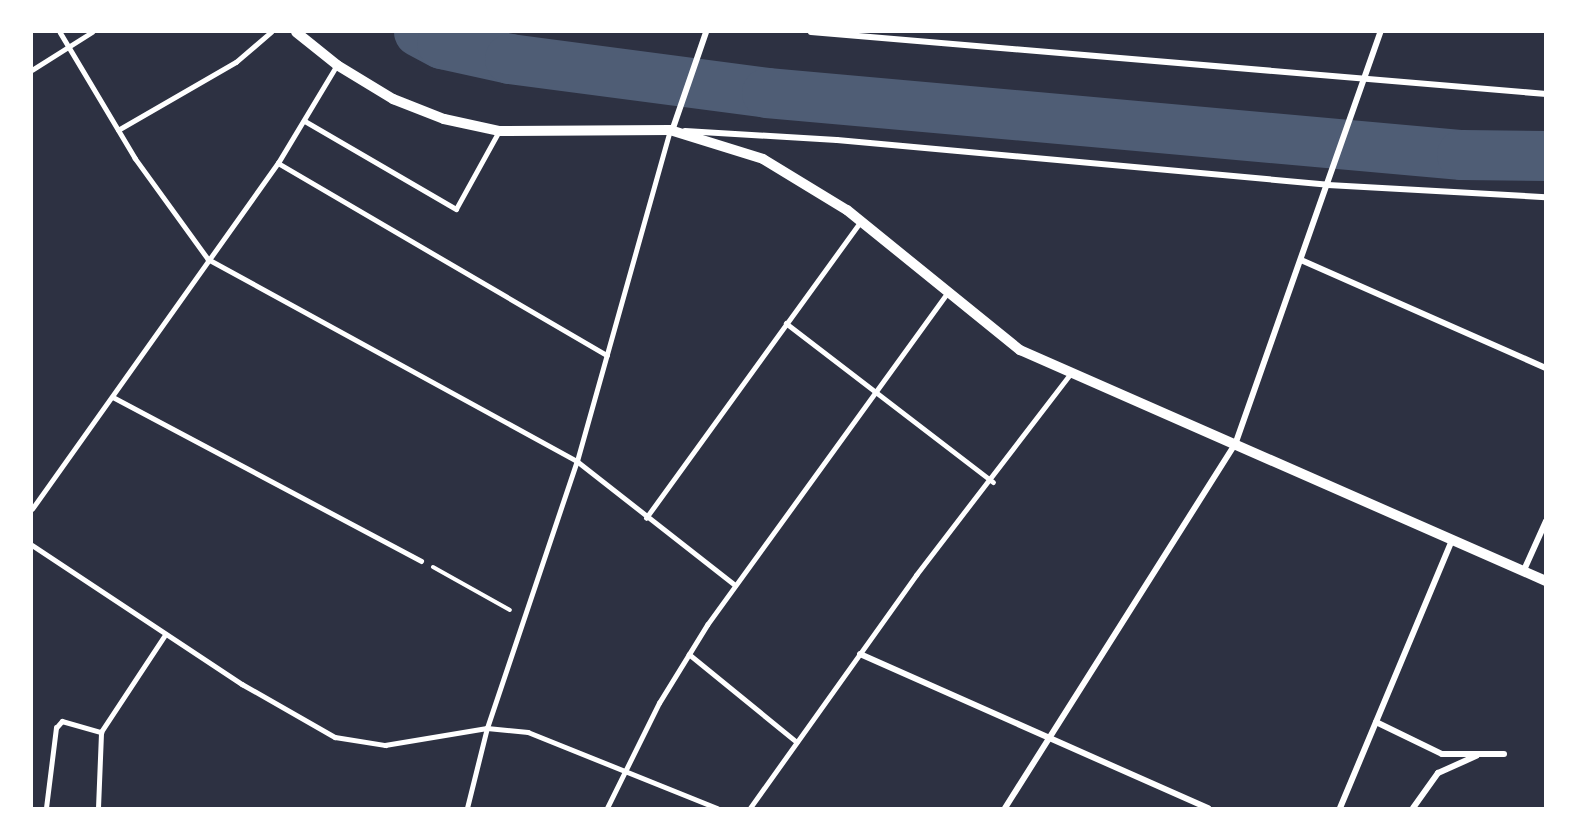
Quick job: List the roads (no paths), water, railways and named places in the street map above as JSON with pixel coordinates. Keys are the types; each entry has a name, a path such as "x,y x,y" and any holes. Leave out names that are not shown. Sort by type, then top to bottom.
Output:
{"street":[{"path":"296,32 337,65 393,99 444,119 500,131 669,130 837,140 1328,185 1545,197"},
{"path":"811,32 1365,82 1545,94"},
{"path":"1005,808 1051,743 1236,442 1365,82 1380,32"},
{"path":"669,130 704,35"},
{"path":"669,130 763,159 861,221 1020,350 1073,370 1545,580"},
{"path":"1301,260 1545,368"},
{"path":"1524,570 1545,521"},
{"path":"1340,808 1452,540"},
{"path":"860,654 1051,743 1208,808"},
{"path":"1376,722 1442,754 1504,754"},
{"path":"1413,808 1438,773 1479,754"}],"lane":[{"path":"60,32 118,130 208,259 577,461 646,518 735,585"},
{"path":"32,70 92,32"},
{"path":"118,130 236,62 271,32"},
{"path":"32,509 278,163 337,65"},
{"path":"305,121 456,209 500,131"},
{"path":"467,808 487,728 577,461 669,130"},
{"path":"278,163 607,355"},
{"path":"646,518 861,221"},
{"path":"607,808 689,654 735,585 948,292"},
{"path":"786,323 993,482"},
{"path":"750,808 916,575 993,482 1073,370"},
{"path":"113,398 422,561"},
{"path":"32,545 165,635 335,737 385,745 487,728 528,732 717,808"},
{"path":"98,808 101,732 165,635"},
{"path":"689,654 797,742"},
{"path":"46,808 56,728 62,721 101,732"}],"waterway":[{"path":"419,32 442,44 510,59 767,93 1462,155 1546,156"}]}
